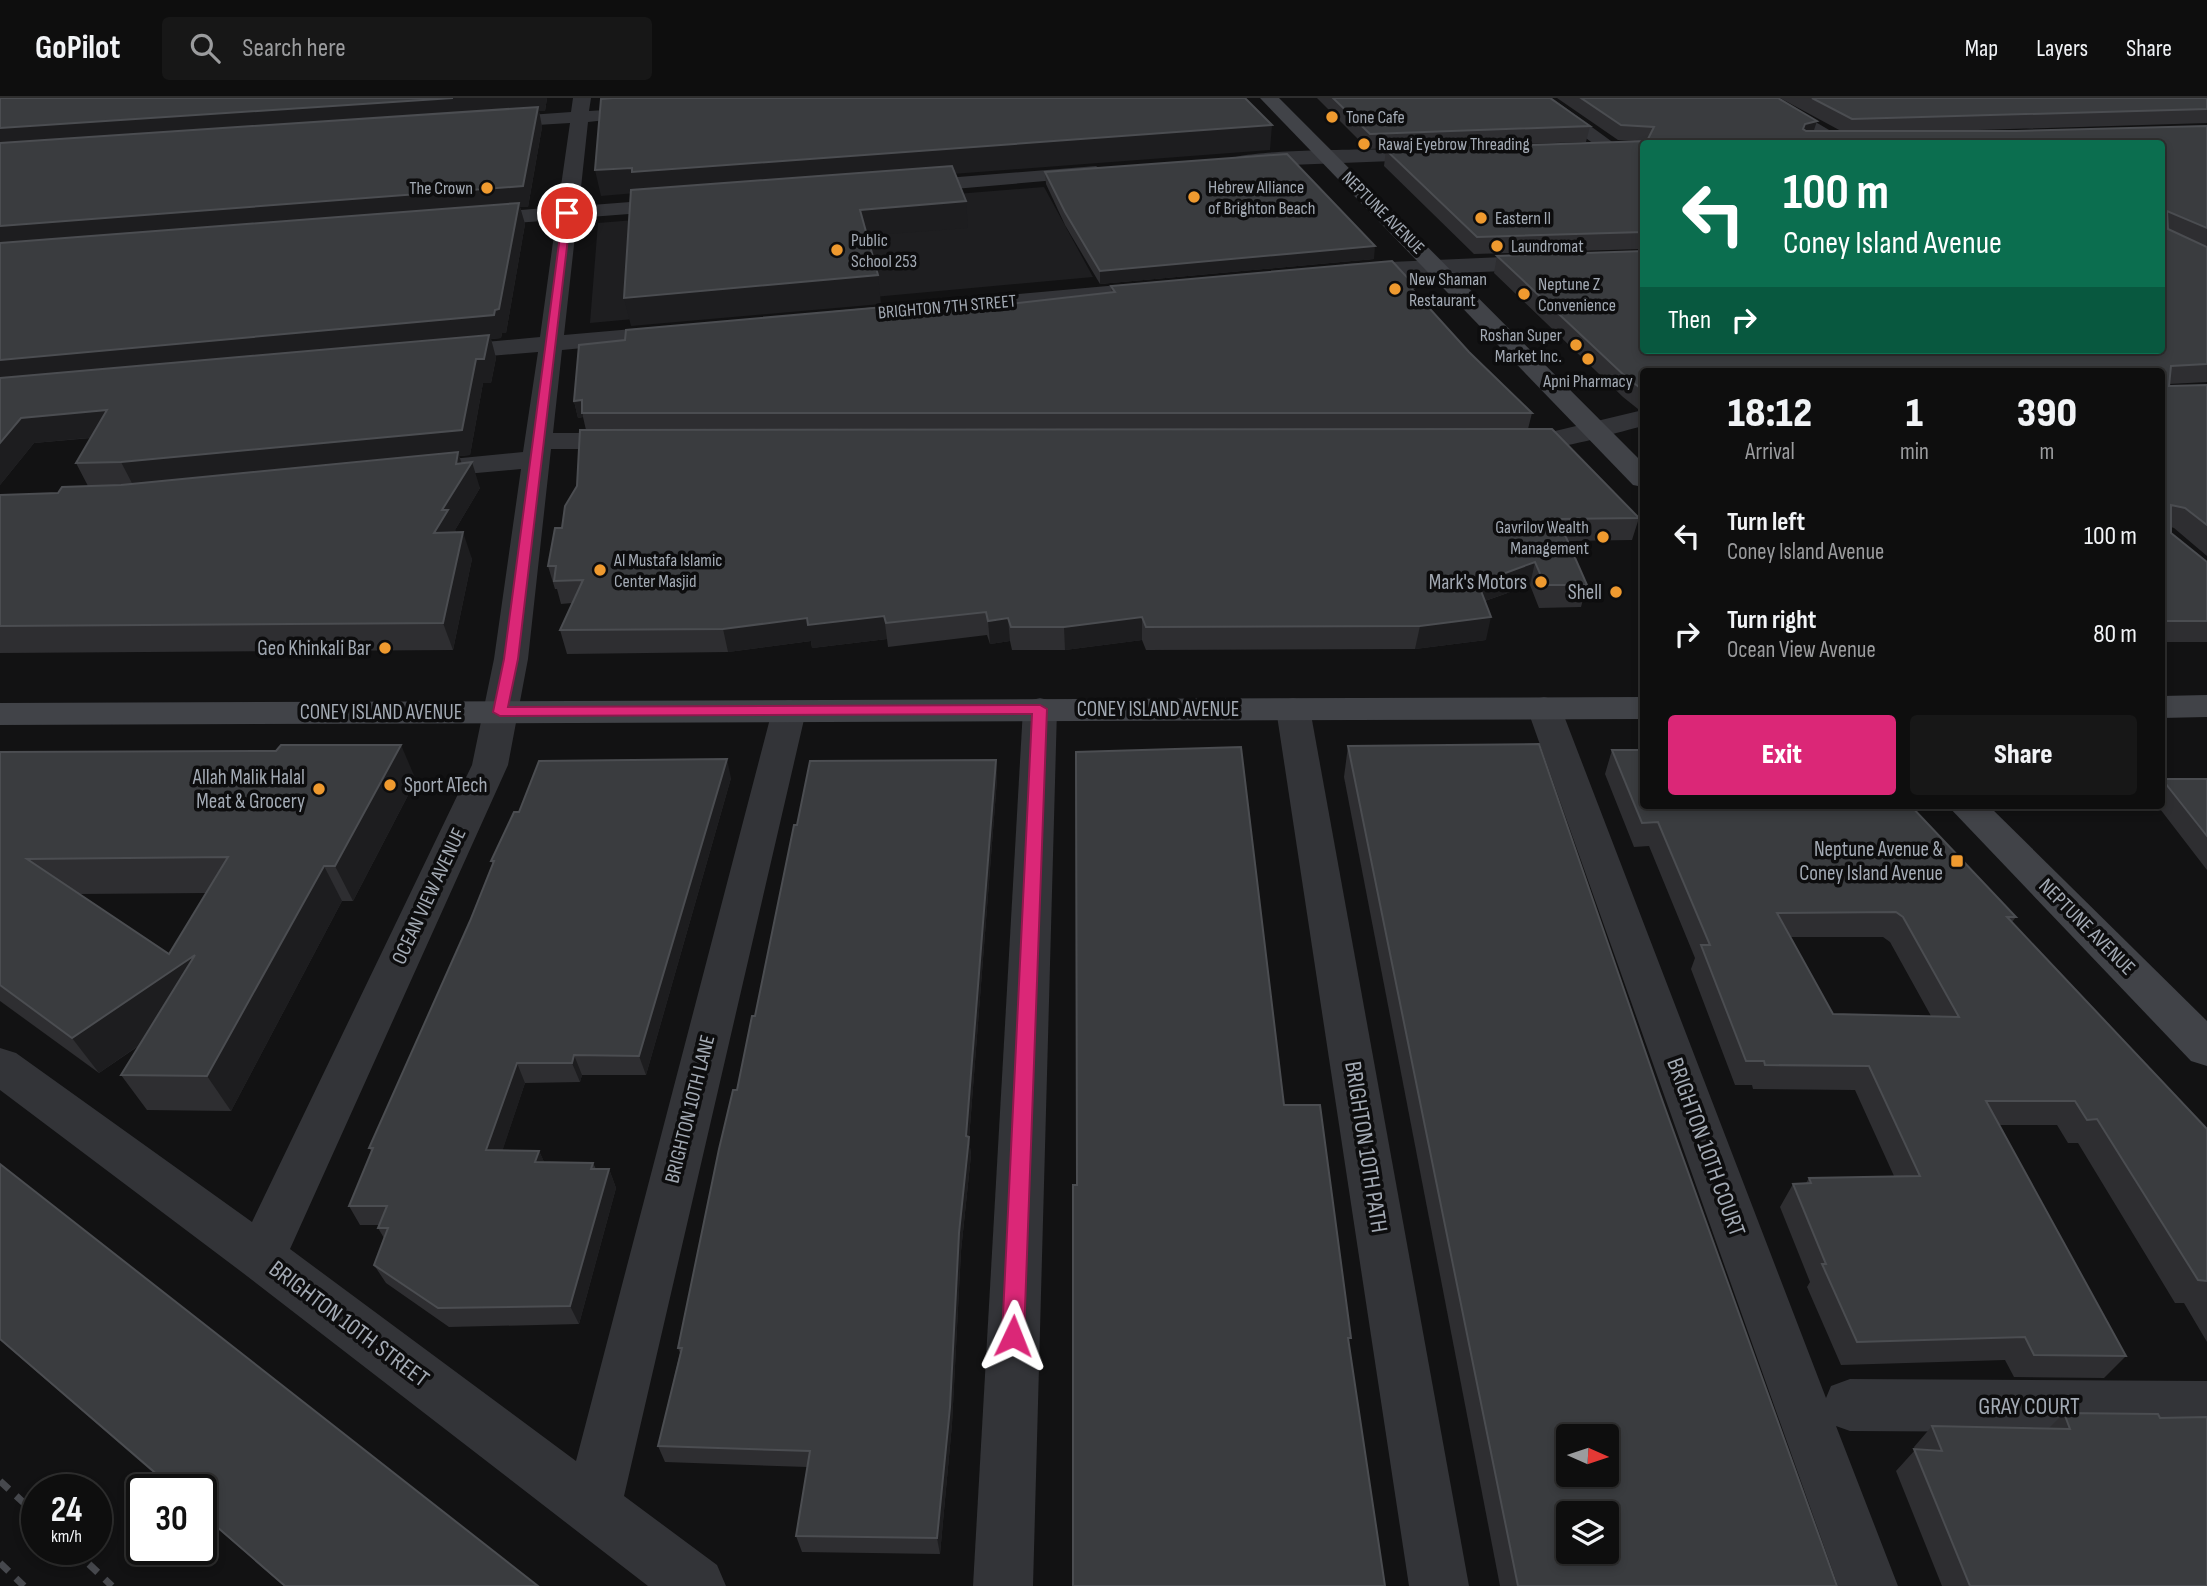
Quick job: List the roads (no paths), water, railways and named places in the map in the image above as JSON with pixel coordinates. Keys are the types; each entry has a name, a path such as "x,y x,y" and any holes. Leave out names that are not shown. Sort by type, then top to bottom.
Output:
{"main road":[{"name":"NEPTUNE AVENUE","path":"1269,98 1640,476"},
{"path":"2165,707 2207,706"},
{"name":"CONEY ISLAND AVENUE","path":"0,714 1640,708"},
{"name":"NEPTUNE AVENUE","path":"1970,809 2207,1049"}],"street":[{"path":"1541,98 1613,149"},
{"path":"1762,98 1845,140"},
{"path":"470,124 581,107 626,113"},
{"name":"OCEAN VIEW AVENUE","path":"261,1257 490,765 511,659 581,107"},
{"path":"1586,150 1633,148"},
{"path":"1217,162 1462,154"},
{"path":"883,188 1122,170"},
{"path":"453,222 706,202"},
{"path":"1322,273 1434,265 1640,258"},
{"name":"BRIGHTON 7TH STREET","path":"812,320 1185,286"},
{"path":"420,355 701,330"},
{"path":"1482,440 1551,440 1640,419"},
{"path":"395,473 537,450 652,441"},
{"name":"BRIGHTON 10TH COURT","path":"1544,708 1868,1586"},
{"path":"1003,1586 1040,709"},
{"name":"BRIGHTON 10TH PATH","path":"1293,709 1439,1586"},
{"name":"BRIGHTON 10TH LANE","path":"592,1509 789,710"},
{"name":"BRIGHTON 10TH STREET","path":"0,1066 261,1257 696,1586"},
{"name":"GRAY COURT","path":"1850,1405 2207,1407"}],"railway":[{"path":"0,1481 21,1500"},
{"path":"0,1563 24,1586"},
{"path":"90,1565 112,1586"}],"place":[{"name":"Tone Cafe","path":"1332,117"},
{"name":"Rawaj Eyebrow Threading","path":"1364,144"},
{"name":"The Crown","path":"487,188"},
{"name":"Hebrew Alliance of Brighton Beach","path":"1194,197"},
{"name":"Eastern II","path":"1481,218"},
{"name":"Laundromat","path":"1497,246"},
{"name":"Public School 253","path":"837,250"},
{"name":"New Shaman Restaurant","path":"1395,289"},
{"name":"Neptune Z Convenience","path":"1524,294"},
{"name":"Roshan Super Market Inc.","path":"1576,345"},
{"name":"Apni Pharmacy","path":"1588,359"},
{"name":"Gavrilov Wealth Management","path":"1603,537"},
{"name":"Al Mustafa Islamic Center Masjid","path":"600,570"},
{"name":"Mark's Motors","path":"1541,582"},
{"name":"Shell","path":"1616,592"},
{"name":"Geo Khinkali Bar","path":"385,648"},
{"name":"Sport ATech","path":"390,785"},
{"name":"Allah Malik Halal Meat & Grocery","path":"319,789"},
{"name":"Neptune Avenue & Coney Island Avenue","path":"1957,861"}]}
